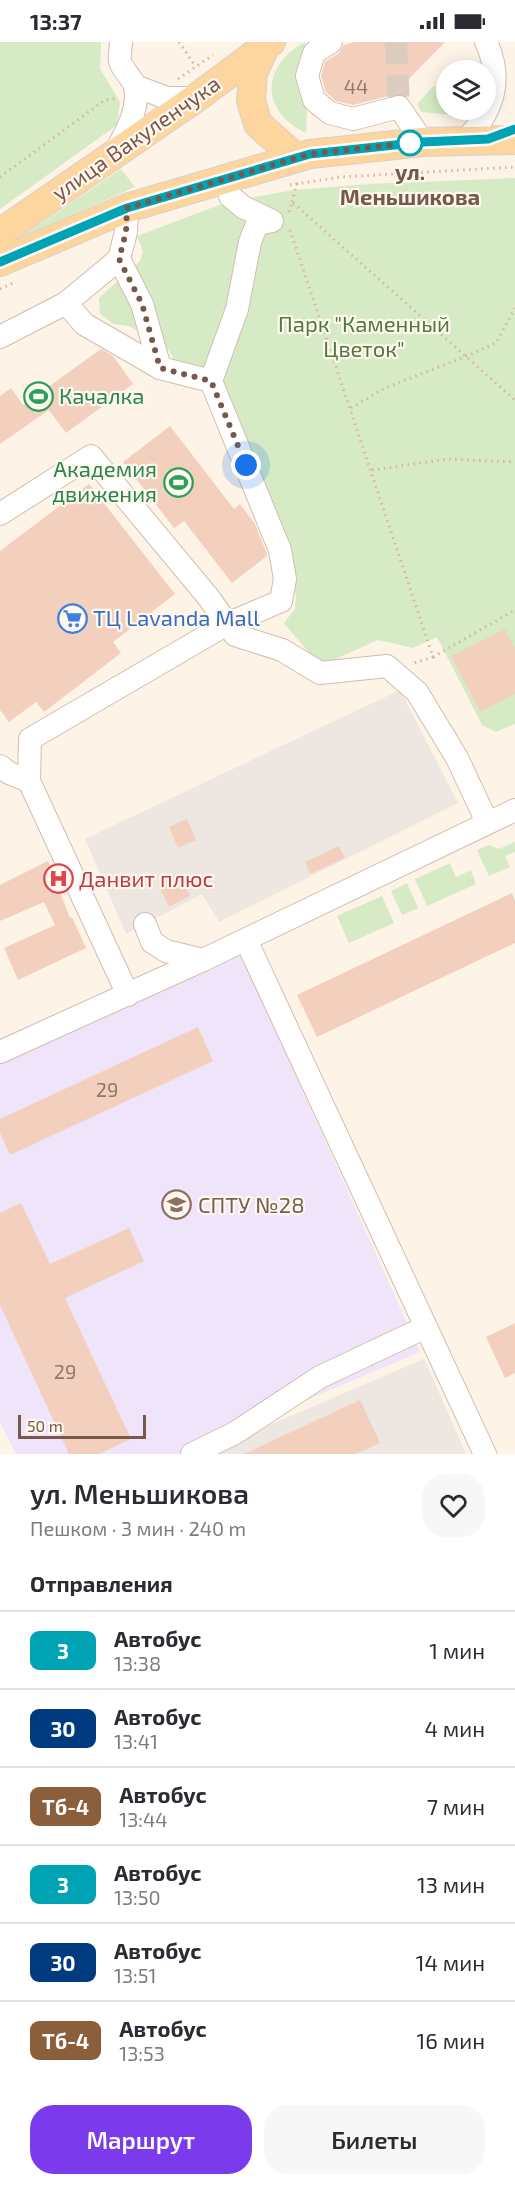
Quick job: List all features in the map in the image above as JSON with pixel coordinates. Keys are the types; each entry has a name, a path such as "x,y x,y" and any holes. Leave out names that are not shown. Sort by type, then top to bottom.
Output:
{"main road":[{"name":"улица Вакуленчука","path":"0,233 196,98 268,45"},
{"path":"268,45 253,73 251,101 258,124 296,158"},
{"name":"улица Вакуленчука","path":"0,262 127,208 310,154 423,142 490,140 515,129"}],"street":[{"path":"121,42 120,61 142,92 166,98 196,98"},
{"path":"332,42 314,53 307,76 314,100 330,113 353,119 399,107 423,142"},
{"path":"486,42 494,58 496,82 480,125 490,140"},
{"path":"114,154 142,92"},
{"path":"128,995 29,781 30,739 227,624 281,601 285,579 280,550 211,381 237,309 250,242 257,224 272,221 243,207 230,196"},
{"path":"0,337 66,303 119,259 126,232 127,208"},
{"path":"119,259 142,304 160,368"},
{"path":"66,303 84,324 160,368 211,381"},
{"path":"0,514 91,456 208,597 235,635 282,650 320,672 387,666 417,692 457,758 487,822"},
{"path":"0,766 9,773 29,781"},
{"path":"0,1052 203,960 515,810"},
{"path":"145,924 152,942 166,951 203,960"},
{"path":"246,939 484,1454"},
{"path":"192,1454 235,1433 320,1377 426,1327"}],"path":[{"path":"179,42 196,67"},
{"path":"0,177 105,100 142,92 196,67 220,50"},
{"path":"433,657 287,219 292,202 515,399"},
{"path":"351,408 385,388 496,343 515,308"},
{"path":"372,470 448,459 515,462"},
{"path":"412,663 433,657 515,610"}],"shaded area":[{"path":"400,690 458,803 219,922 202,894 126,934 85,839"},
{"name":"СПТУ №28","path":"241,954 420,1352 179,1454 16,1454 0,1422 0,1059"},
{"path":"424,1359 466,1454 202,1454"}],"green space":[{"path":"0,42 101,42 100,69 120,102 117,125 0,209"},
{"path":"305,42 302,67 307,110 306,133 291,124 280,113 274,101 272,88 280,63"},
{"path":"434,86 436,87 436,114 421,112 417,104"},
{"path":"121,169 135,187 15,241"},
{"name":"Парк \"Каменный Цветок\"","path":"515,178 515,724 496,732 482,725 437,637 413,648 378,640 320,666 284,623 295,609 296,595 242,429 217,380 178,367 168,349 128,326 113,324 100,314 99,298 140,261 143,251 137,236 227,202 294,190 370,184"},
{"path":"515,842 515,852 505,856 510,867 489,876 477,850 489,845 499,849"},
{"path":"450,863 456,877 471,870 476,884 427,906 415,879"},
{"path":"407,883 418,908 402,915 391,891"},
{"path":"382,896 394,923 349,943 337,916"}],"building":[{"path":"354,42 445,42 393,95 353,105 336,101 326,92 321,76 325,62 339,53 344,45"},
{"path":"101,349 113,356 133,384 66,433 49,410 0,444 0,396 11,388 23,405"},
{"path":"170,426 234,509 240,504 255,524 267,554 232,583 184,521 174,528 123,462"},
{"name":"ТЦ Lavanda Mall","path":"89,484 175,594 113,642 121,653 44,712 36,702 9,722 0,710 0,551"},
{"path":"505,629 515,648 515,694 480,712 451,656"},
{"path":"187,819 196,840 178,848 169,827"},
{"path":"339,846 345,858 310,874 305,862"},
{"path":"48,861 70,918 72,917 86,948 18,980 4,948 55,925 44,902 0,921 0,885"},
{"path":"179,873 190,896 169,907 158,884"},
{"path":"512,893 515,901 515,943 317,1037 297,995"},
{"path":"198,1027 213,1061 10,1155 0,1133 0,1119"},
{"path":"21,1203 50,1264 129,1228 144,1261 65,1298 131,1439 99,1454 69,1454 0,1305 0,1213"},
{"path":"515,1323 515,1373 505,1378 486,1337"},
{"path":"360,1400 380,1443 355,1454 244,1454"}],"tunnel":[{"path":"396,42 399,107"}],"bus line":[{"name":"3","path":"0,262 127,208 310,154 423,142 488,139 515,129"}],"place":[{"name":"ул. Меньшикова","path":"410,143"},
{"name":"Качалка","path":"38,396"},
{"name":"Академия движения","path":"178,482"},
{"name":"ТЦ Lavanda Mall","path":"72,618"},
{"name":"Данвит плюс","path":"58,879"},
{"name":"СПТУ №28","path":"177,1205"}],"route":[{"path":"246,465 211,381 160,368 142,304 119,259 126,232 127,208 310,154 410,143"}]}
